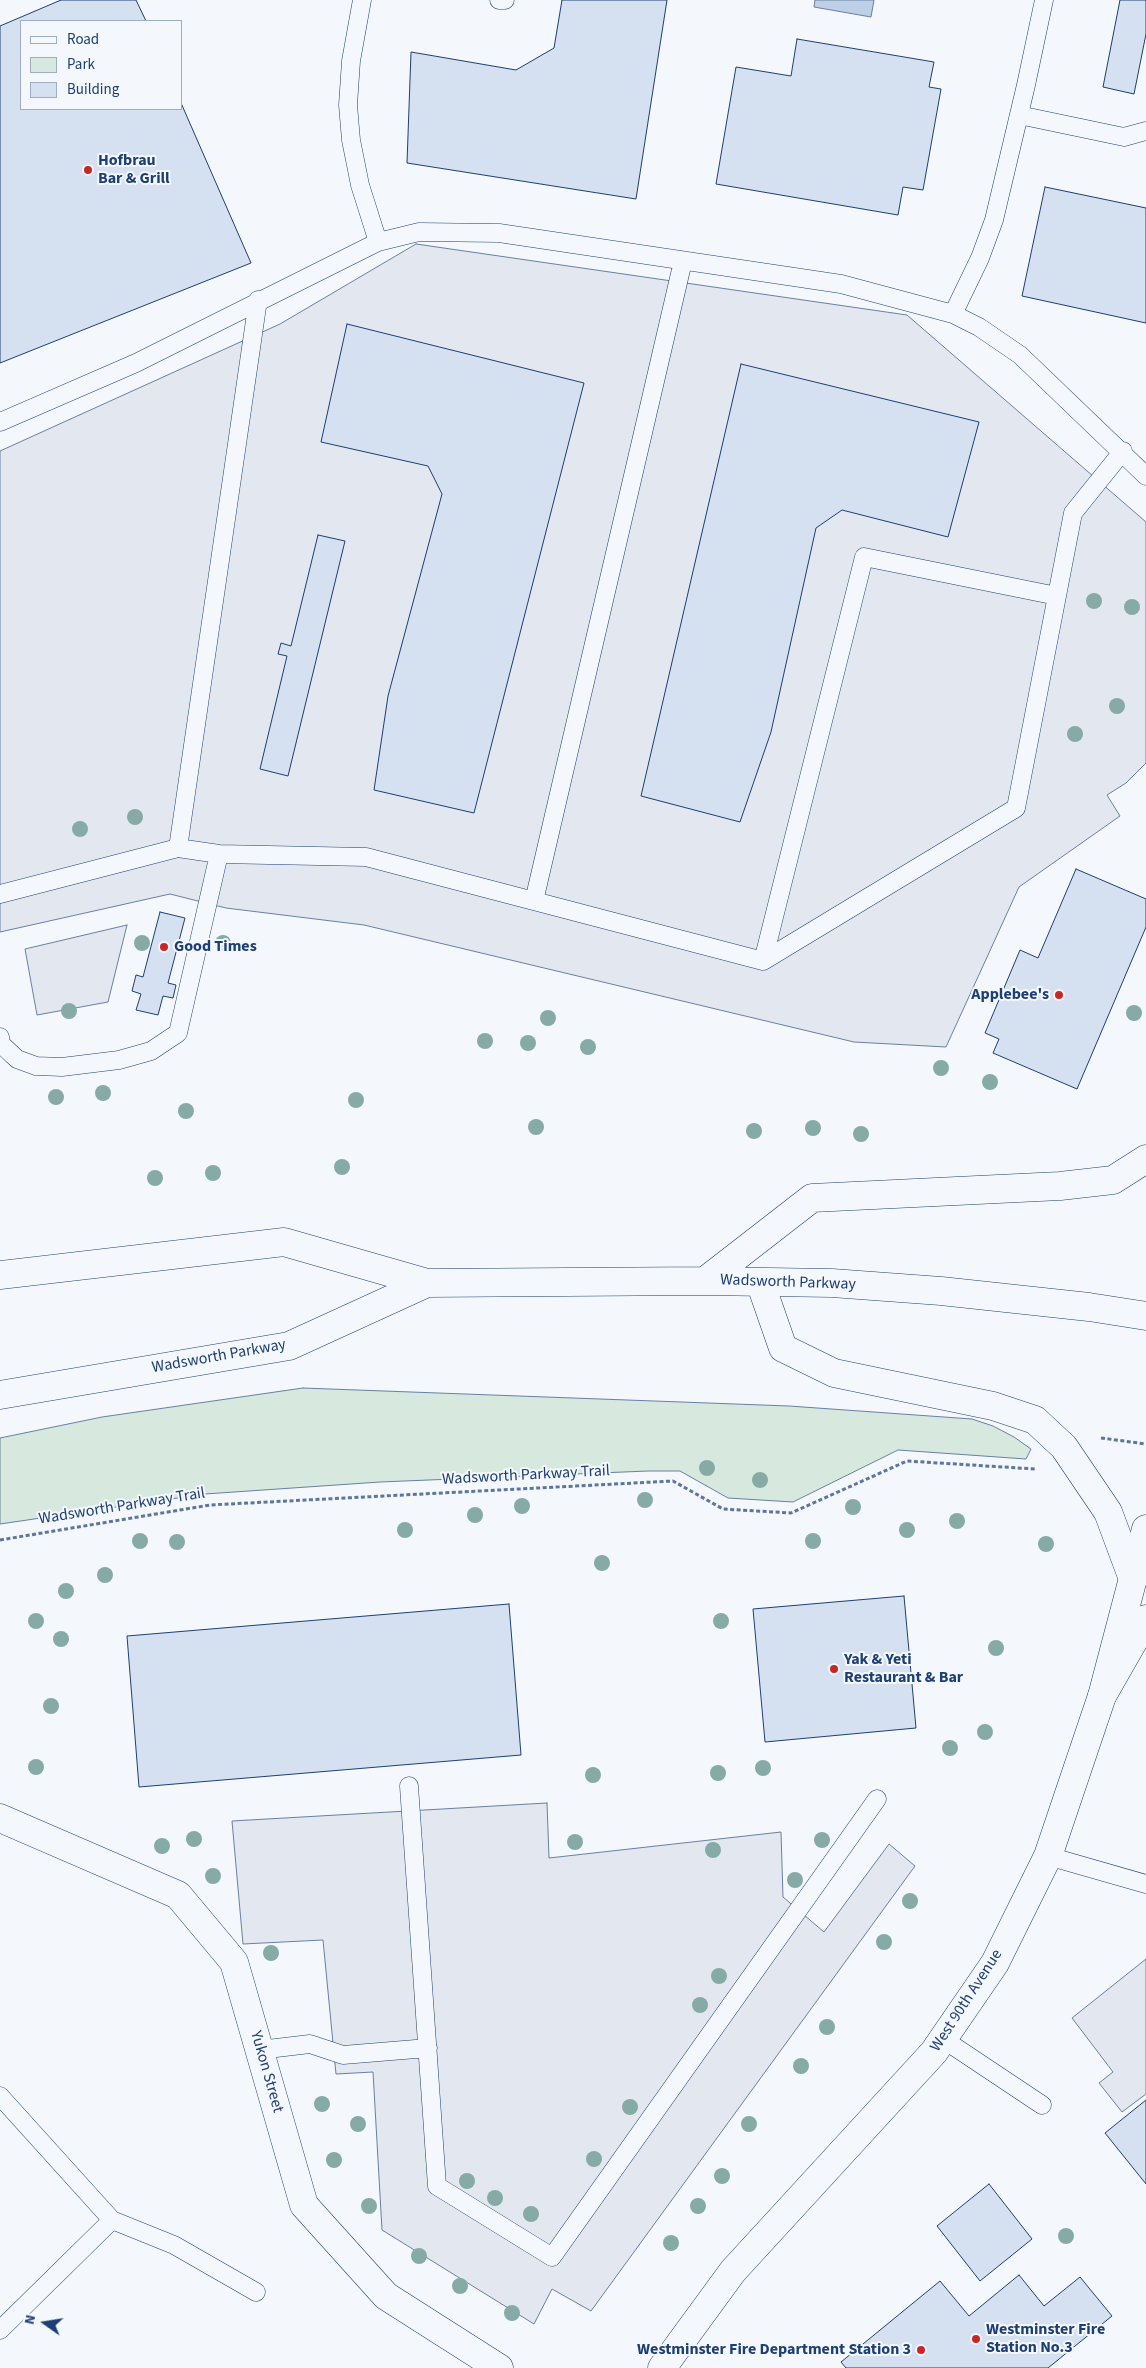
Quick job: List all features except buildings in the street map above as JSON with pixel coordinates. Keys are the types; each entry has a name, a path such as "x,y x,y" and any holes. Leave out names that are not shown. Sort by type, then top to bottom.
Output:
{"main road":[{"path":"705,1281 812,1198 1060,1186 1113,1180 1146,1159"},
{"name":"Wadsworth Parkway","path":"0,1275 284,1242 427,1283 705,1281 832,1283 941,1291 1089,1307 1146,1316"},
{"path":"760,1282 783,1348 834,1373 993,1406 1035,1420 1064,1447 1108,1512 1133,1579"},
{"name":"Wadsworth Parkway","path":"0,1395 289,1346 427,1283"},
{"name":"West 90th Avenue","path":"662,2368 733,2271 934,2052 995,1964 1048,1856 1102,1696 1146,1529"},
{"path":"1102,1696 1146,1619"},
{"name":"Yukon Street","path":"0,1818 178,1895 234,1962 304,2205 386,2296 499,2368"}],"lane":[{"path":"362,0 351,61 348,105 351,140 360,184 378,242"},
{"path":"499,0 505,0"},
{"path":"953,314 980,258 994,220 1020,115 1044,0"},
{"path":"1020,115 1124,137 1146,131"},
{"path":"0,422 136,363 258,300 378,242 419,232 499,233 841,284 953,314 979,327 1020,355 1123,451 1146,476"},
{"path":"534,901 683,260"},
{"path":"178,848 258,300"},
{"path":"0,894 178,848 219,854 366,858 763,961 1016,808 1073,512 1123,451"},
{"path":"763,961 864,557 1057,596"},
{"path":"0,1037 2,1044 17,1059 36,1066 62,1066 119,1060 151,1051 178,1033 219,854"},
{"path":"409,1786 437,2186 552,2257 877,1799"},
{"path":"1048,1856 1146,1884"},
{"path":"943,2039 1042,2105"},
{"path":"259,2050 310,2044 343,2055 428,2048"},
{"path":"0,2096 112,2220 174,2245 256,2292"},
{"path":"0,2330 112,2220"}],"path":[{"name":"Wadsworth Parkway Trail","path":"0,1540 210,1505 673,1481 723,1509 791,1513 907,1461 1038,1469"}],"green space":[{"path":"303,1388 789,1406 972,1419 993,1426 1031,1449 1026,1459 898,1450 793,1502 728,1498 680,1471 648,1471 380,1482 205,1494 0,1524 0,1438 102,1417"}],"shaded area":[{"path":"416,244 907,315 1146,522 1146,763 1126,783 1107,795 1120,816 1019,887 946,1047 854,1042 364,925 226,908 170,894 0,932 0,451 280,324"},
{"path":"127,925 108,1002 37,1015 25,949"},
{"path":"547,1803 549,1858 781,1832 783,1897 824,1932 889,1844 915,1866 591,2311 552,2289 534,2324 382,2230 373,2072 336,2074 323,1940 243,1944 232,1821"},
{"path":"1146,1959 1146,2094 1122,2112 1099,2083 1113,2072 1072,2018"}],"water":[{"path":"815,0 874,0 871,17 814,7"}],"place":[{"name":"Hofbrau Bar & Grill","path":"88,170"},
{"name":"Good Times","path":"164,947"},
{"name":"Applebee's","path":"1059,995"},
{"name":"Yak & Yeti Restaurant & Bar","path":"834,1669"},
{"name":"Westminster Fire Station No.3","path":"976,2339"},
{"name":"Westminster Fire Department Station 3","path":"921,2350"}]}
